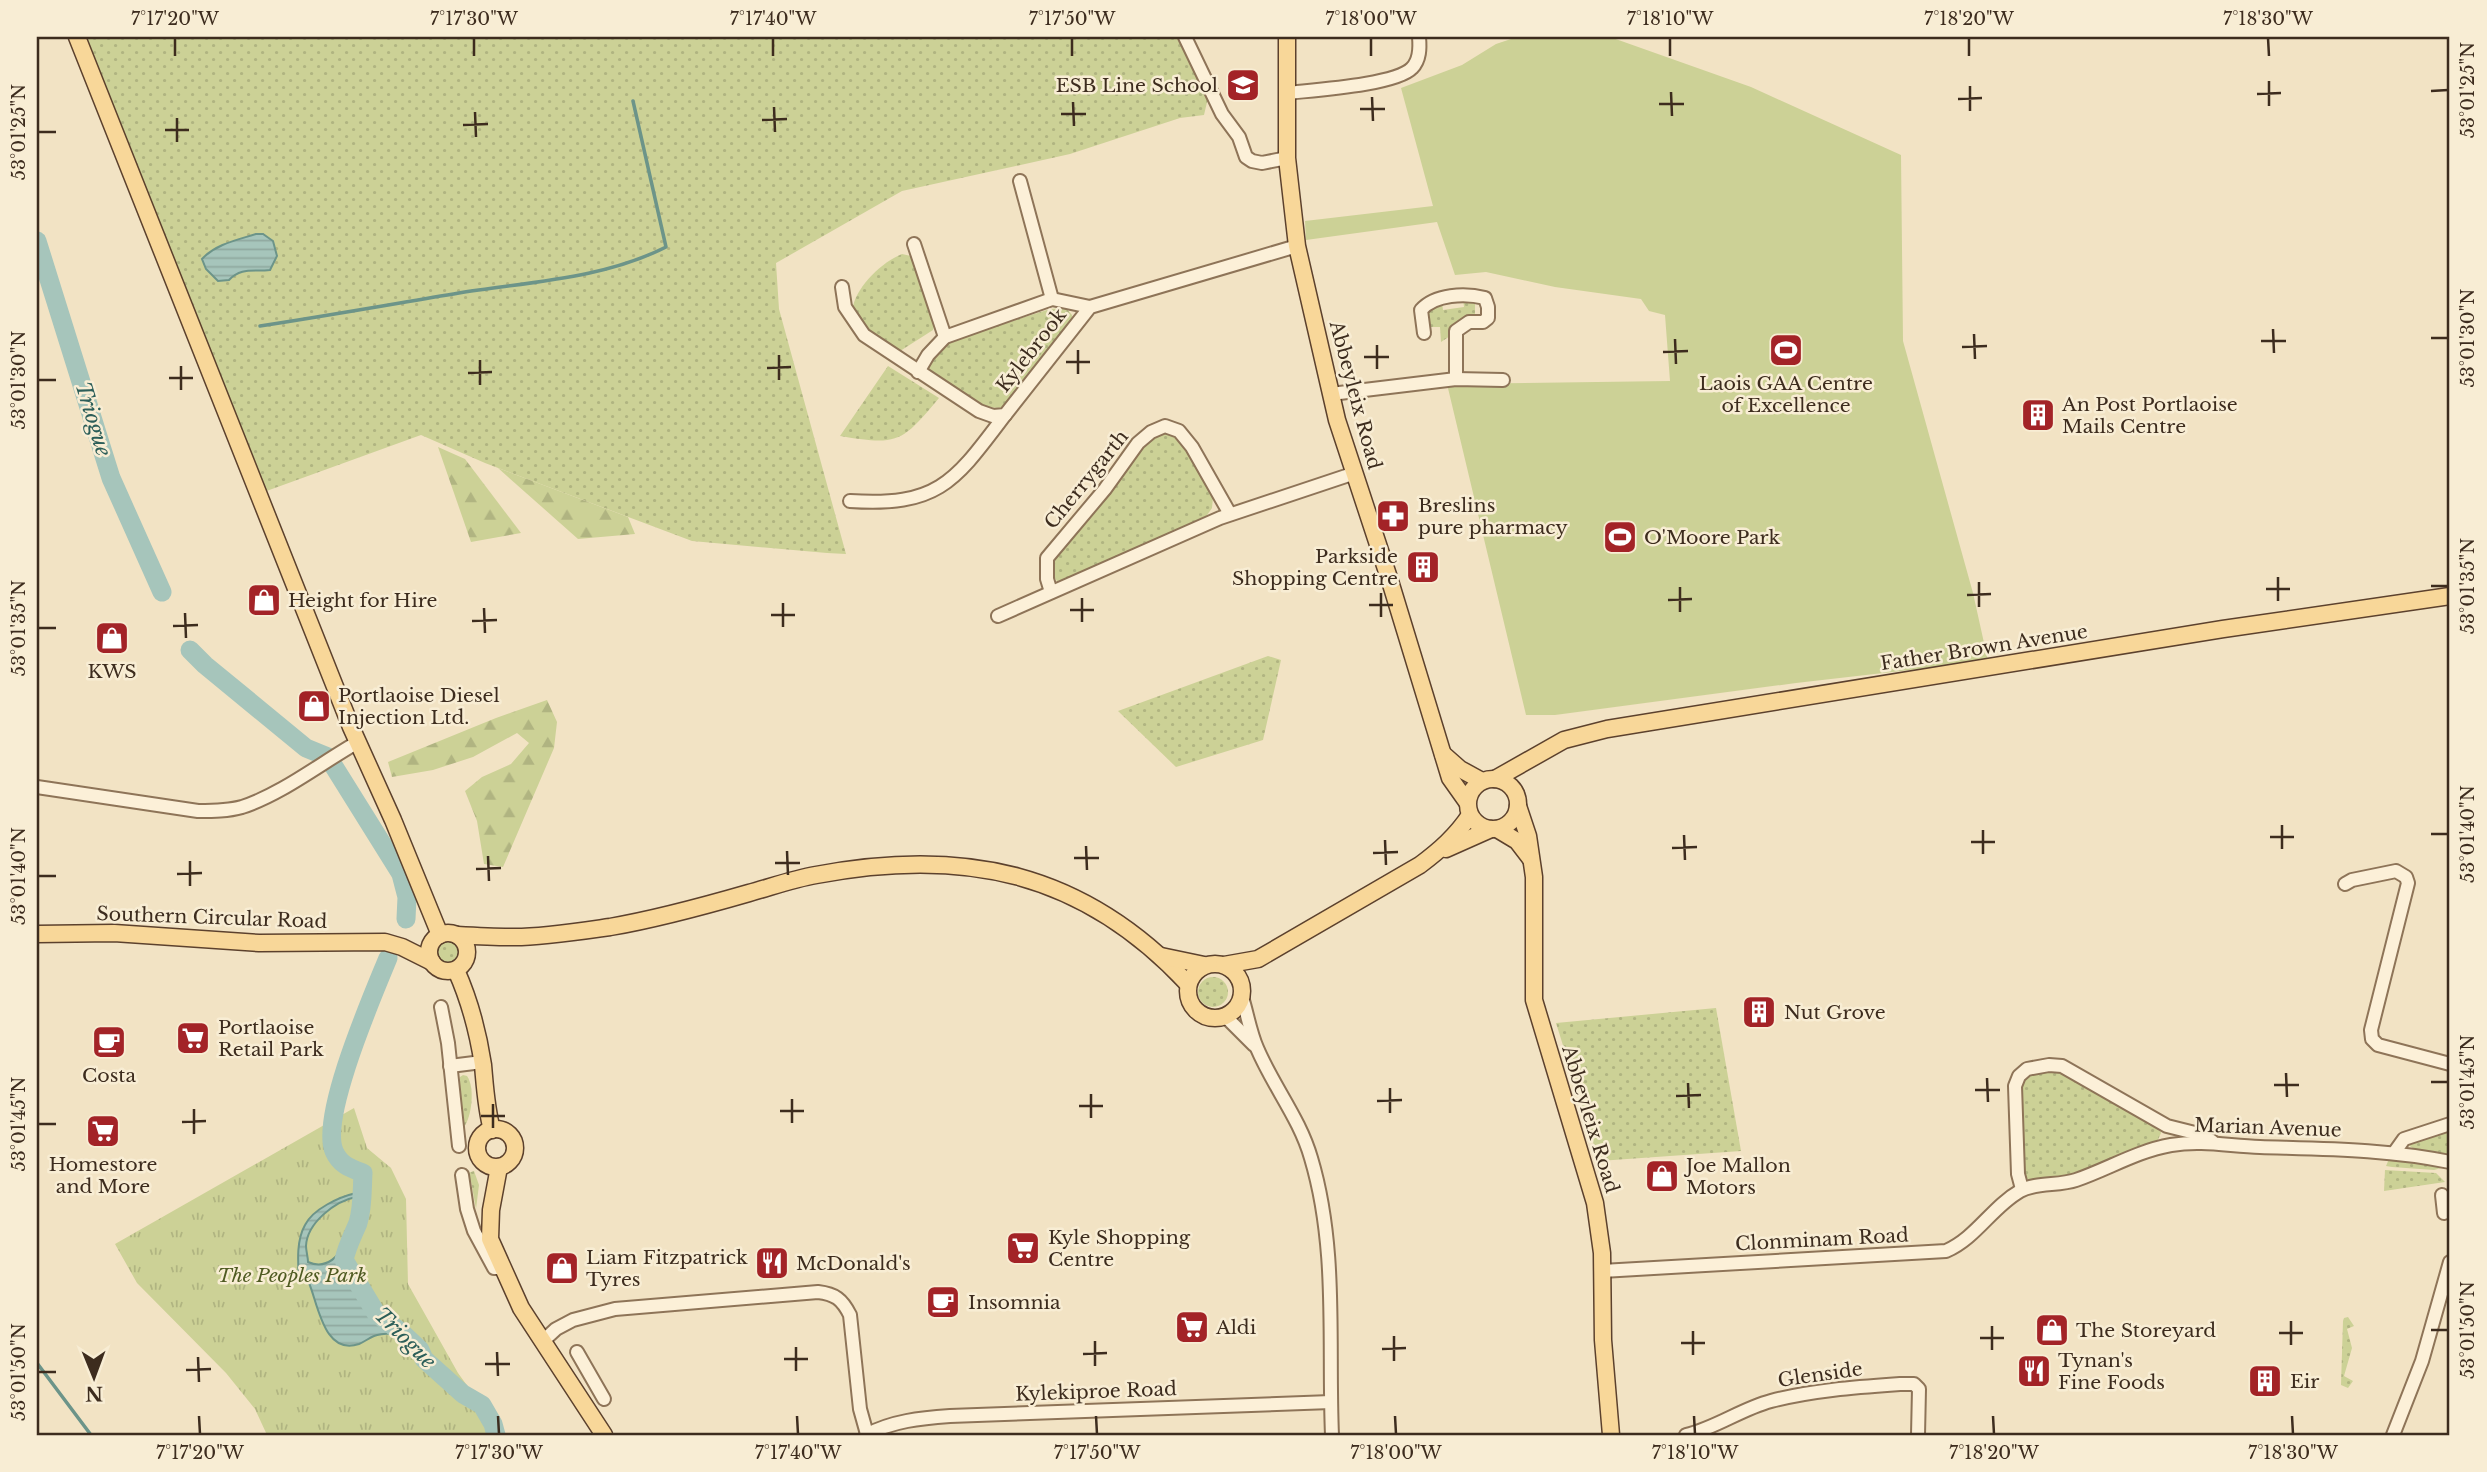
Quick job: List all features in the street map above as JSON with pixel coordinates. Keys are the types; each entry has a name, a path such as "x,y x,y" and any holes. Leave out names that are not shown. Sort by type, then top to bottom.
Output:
{"main road":[{"path":"77,37 358,742 443,937"},
{"name":"Abbeyleix Road","path":"1287,37 1287,158 1297,246 1331,394 1450,778 1469,808"},
{"name":"Father Brown Avenue","path":"1488,780 1532,760 1564,740 1607,729 2223,629 2450,596"},
{"path":"1443,754 1460,769 1488,780 1507,783 1517,800"},
{"path":"1161,956 1204,965 1224,965 1258,959 1437,852 1514,818 1517,800 1532,760"},
{"path":"1437,852 1457,833 1469,808 1472,790 1488,780"},
{"name":"Abbeyleix Road","path":"1517,800 1528,836 1535,900 1534,1000 1591,1188 1602,1253 1604,1340 1611,1435"},
{"path":"1469,808 1478,825 1494,829 1517,841 1530,858"},
{"path":"402,947 443,937 511,937 611,927 715,903 813,875 895,863 927,863 975,866 1051,888 1096,909 1161,956 1188,984"},
{"name":"Southern Circular Road","path":"37,934 114,933 259,943 385,943 402,947"},
{"path":"402,947 442,970 456,970 463,965 467,953 465,943 443,937"},
{"path":"432,962 429,953 443,937"},
{"path":"467,953 511,937"},
{"path":"1204,965 1194,973 1188,984 1188,998 1194,1009 1205,1017 1225,1016 1236,1009 1241,990 1258,959"},
{"path":"1224,965 1235,972 1241,990"},
{"path":"456,970 468,997 482,1062 487,1112 492,1130"},
{"path":"492,1130 508,1134 513,1142 512,1158 499,1167 491,1210 490,1239 521,1308 578,1396 597,1433"},
{"path":"492,1130 480,1139 478,1154 488,1165 499,1167"}],"street":[{"path":"1185,37 1222,114 1239,137 1246,157 1262,163 1287,158"},
{"path":"1287,93 1391,78 1412,69 1420,53 1419,37"},
{"path":"1020,181 1052,299"},
{"path":"914,244 945,337"},
{"name":"Kylebrook","path":"842,287 845,307 864,335 979,411 993,416 1005,415 1090,307 1297,246"},
{"path":"1424,333 1421,310 1426,305 1437,299 1455,296 1485,298 1488,318 1483,322 1469,322 1457,331 1456,379"},
{"path":"918,372 928,355 945,337 1052,299 1090,307"},
{"path":"1331,394 1456,379 1503,380"},
{"path":"850,501 876,503 909,500 941,486 964,467 1005,415"},
{"name":"Cherrygarth","path":"1051,592 1047,579 1047,558 1105,489 1125,459 1151,432 1165,426 1179,431 1192,447 1230,514"},
{"path":"998,616 1230,514 1355,473"},
{"path":"37,787 198,811 221,811 242,807 260,799 358,742"},
{"path":"2346,884 2352,880 2396,871 2406,877 2408,883 2371,1030 2372,1039 2378,1045 2450,1063"},
{"path":"1241,990 1257,1048 1293,1113 1321,1191 1327,1228 1332,1435"},
{"path":"441,1007 459,1146"},
{"path":"1225,1016 1257,1048"},
{"path":"450,1066 482,1062"},
{"path":"2022,1189 2018,1174 2014,1097 2019,1076 2028,1069 2049,1065 2062,1066 2166,1126 2199,1134 2212,1142"},
{"path":"2395,1153 2404,1139 2450,1124"},
{"path":"2166,1126 2167,1145"},
{"name":"Marian Avenue","path":"2022,1189 2075,1180 2167,1145 2212,1142 2395,1153 2450,1162"},
{"path":"462,1175 467,1209 474,1231 494,1268 501,1268"},
{"name":"Clonminam Road","path":"1602,1271 1946,1251 1968,1237 2005,1201 2022,1189"},
{"path":"2393,1435 2423,1361 2450,1262"},
{"path":"543,1341 556,1329 573,1320 615,1309 833,1293 844,1302 853,1325 860,1409 866,1435"},
{"path":"577,1352 604,1399"},
{"path":"578,1396 593,1381"},
{"name":"Glenside","path":"1686,1435 1711,1428 1770,1401 1900,1384 1914,1384 1919,1389 1919,1435"},
{"name":"Kylekiproe Road","path":"866,1435 907,1421 950,1416 1331,1402"}],"green space":[{"path":"84,37 1179,37 1208,98 1204,115 1180,118 1070,154 902,191 776,263 779,309 846,554 827,553 692,541 485,463 421,435 261,493"},
{"name":"Laois GAA Centre of Excellence","path":"1517,37 1610,37 1751,87 1901,155 1903,341 1973,593 1988,661 1555,715 1526,715 1447,384 1670,381 1665,315 1649,311 1641,299 1555,287 1486,272 1455,275 1437,222 1306,240 1305,221 1433,206 1401,88 1462,65 1496,44"},
{"path":"902,254 911,256 916,267 934,326 933,330 897,353 868,333 853,306 860,290 872,275"},
{"path":"1463,299 1475,301 1475,318 1457,321 1450,336 1441,342 1440,327 1431,327 1427,312 1442,303 1443,310 1464,307"},
{"path":"1066,308 1072,315 1072,321 1004,407 994,408 974,402 927,373 938,353 956,339 1050,309"},
{"path":"888,366 939,398 916,424 898,437 875,440 840,436"},
{"path":"1168,432 1182,442 1213,497 1212,508 1205,518 1065,580 1057,581 1053,567 1059,554 1151,437"},
{"path":"438,447 465,459 521,533 471,542"},
{"path":"498,468 628,517 635,534 578,539"},
{"path":"1268,656 1281,660 1263,740 1176,767 1118,711"},
{"path":"547,700 557,722 554,748 503,867 484,864 477,821 465,791 482,777 511,764 529,743 517,733 473,757 433,770 392,777 388,762"},
{"path":"447,941 456,944 459,953 456,962 447,965 438,962 435,953 438,944"},
{"path":"1213,977 1224,981 1228,992 1224,1003 1213,1007 1202,1003 1198,992 1202,981"},
{"path":"1716,1008 1741,1151 1599,1161 1556,1023"},
{"path":"2050,1070 2063,1072 2159,1127 2161,1133 2156,1144 2064,1178 2029,1181 2024,1174 2019,1121 2020,1092 2028,1075"},
{"path":"467,1076 472,1094 469,1116 464,1127 459,1089 460,1077"},
{"name":"The Peoples Park","path":"354,1108 367,1148 391,1168 406,1199 408,1284 458,1373 474,1395 485,1403 497,1423 500,1435 267,1435 255,1409 226,1373 137,1283 115,1244"},
{"path":"2450,1128 2450,1156 2414,1149 2407,1144"},
{"path":"2389,1159 2445,1167 2434,1170 2386,1166"},
{"path":"2385,1170 2436,1173 2445,1182 2384,1191"},
{"path":"474,1171 479,1185 476,1209 471,1181 466,1181 465,1174"},
{"path":"2348,1317 2354,1326 2347,1329 2352,1348 2344,1376 2353,1381 2348,1388 2341,1385 2343,1321"}],"water":[{"path":"263,234 273,241 277,256 270,270 238,273 229,280 218,281 206,269 202,259 208,254 227,243"},
{"path":"356,1193 363,1197 358,1221 348,1242 344,1260 376,1313 402,1333 377,1335 359,1344 347,1346 330,1336 324,1326 309,1283 299,1280 298,1259 300,1238 309,1219 327,1204","holes":["356,1197 360,1201 350,1234 337,1255 329,1262 308,1262 306,1246 311,1229 317,1221 339,1203"]}],"waterway":[{"path":"260,326 591,273 642,258 666,247 633,101"},
{"name":"Triogue","path":"37,241 111,478 162,592"},
{"name":"Triogue","path":"190,650 306,748 328,757 401,874 407,897 406,919"},
{"name":"Triogue","path":"388,958 350,1055 334,1111 332,1134 336,1156 342,1163 363,1173 360,1217 344,1260 376,1313 402,1333 420,1350 424,1359 463,1394 482,1405 496,1435"},
{"path":"37,1363 91,1435"}],"place":[{"name":"ESB Line School","path":"1243,85"},
{"name":"Laois GAA Centre of Excellence","path":"1786,350"},
{"name":"An Post Portlaoise Mails Centre","path":"2038,415"},
{"name":"Breslins pure pharmacy","path":"1393,516"},
{"name":"O'Moore Park","path":"1620,537"},
{"name":"Parkside Shopping Centre","path":"1423,567"},
{"name":"Height for Hire","path":"264,600"},
{"name":"KWS","path":"112,638"},
{"name":"Portlaoise Diesel Injection Ltd.","path":"314,706"},
{"name":"Nut Grove","path":"1759,1012"},
{"name":"Portlaoise Retail Park","path":"193,1038"},
{"name":"Costa","path":"109,1042"},
{"name":"Homestore and More","path":"103,1131"},
{"name":"Joe Mallon Motors","path":"1662,1176"},
{"name":"Kyle Shopping Centre","path":"1023,1248"},
{"name":"McDonald's","path":"772,1263"},
{"name":"Liam Fitzpatrick Tyres","path":"562,1268"},
{"name":"Insomnia","path":"943,1302"},
{"name":"Aldi","path":"1192,1327"},
{"name":"The Storeyard","path":"2052,1330"},
{"name":"Tynan's Fine Foods","path":"2034,1371"},
{"name":"Eir","path":"2265,1381"}]}
